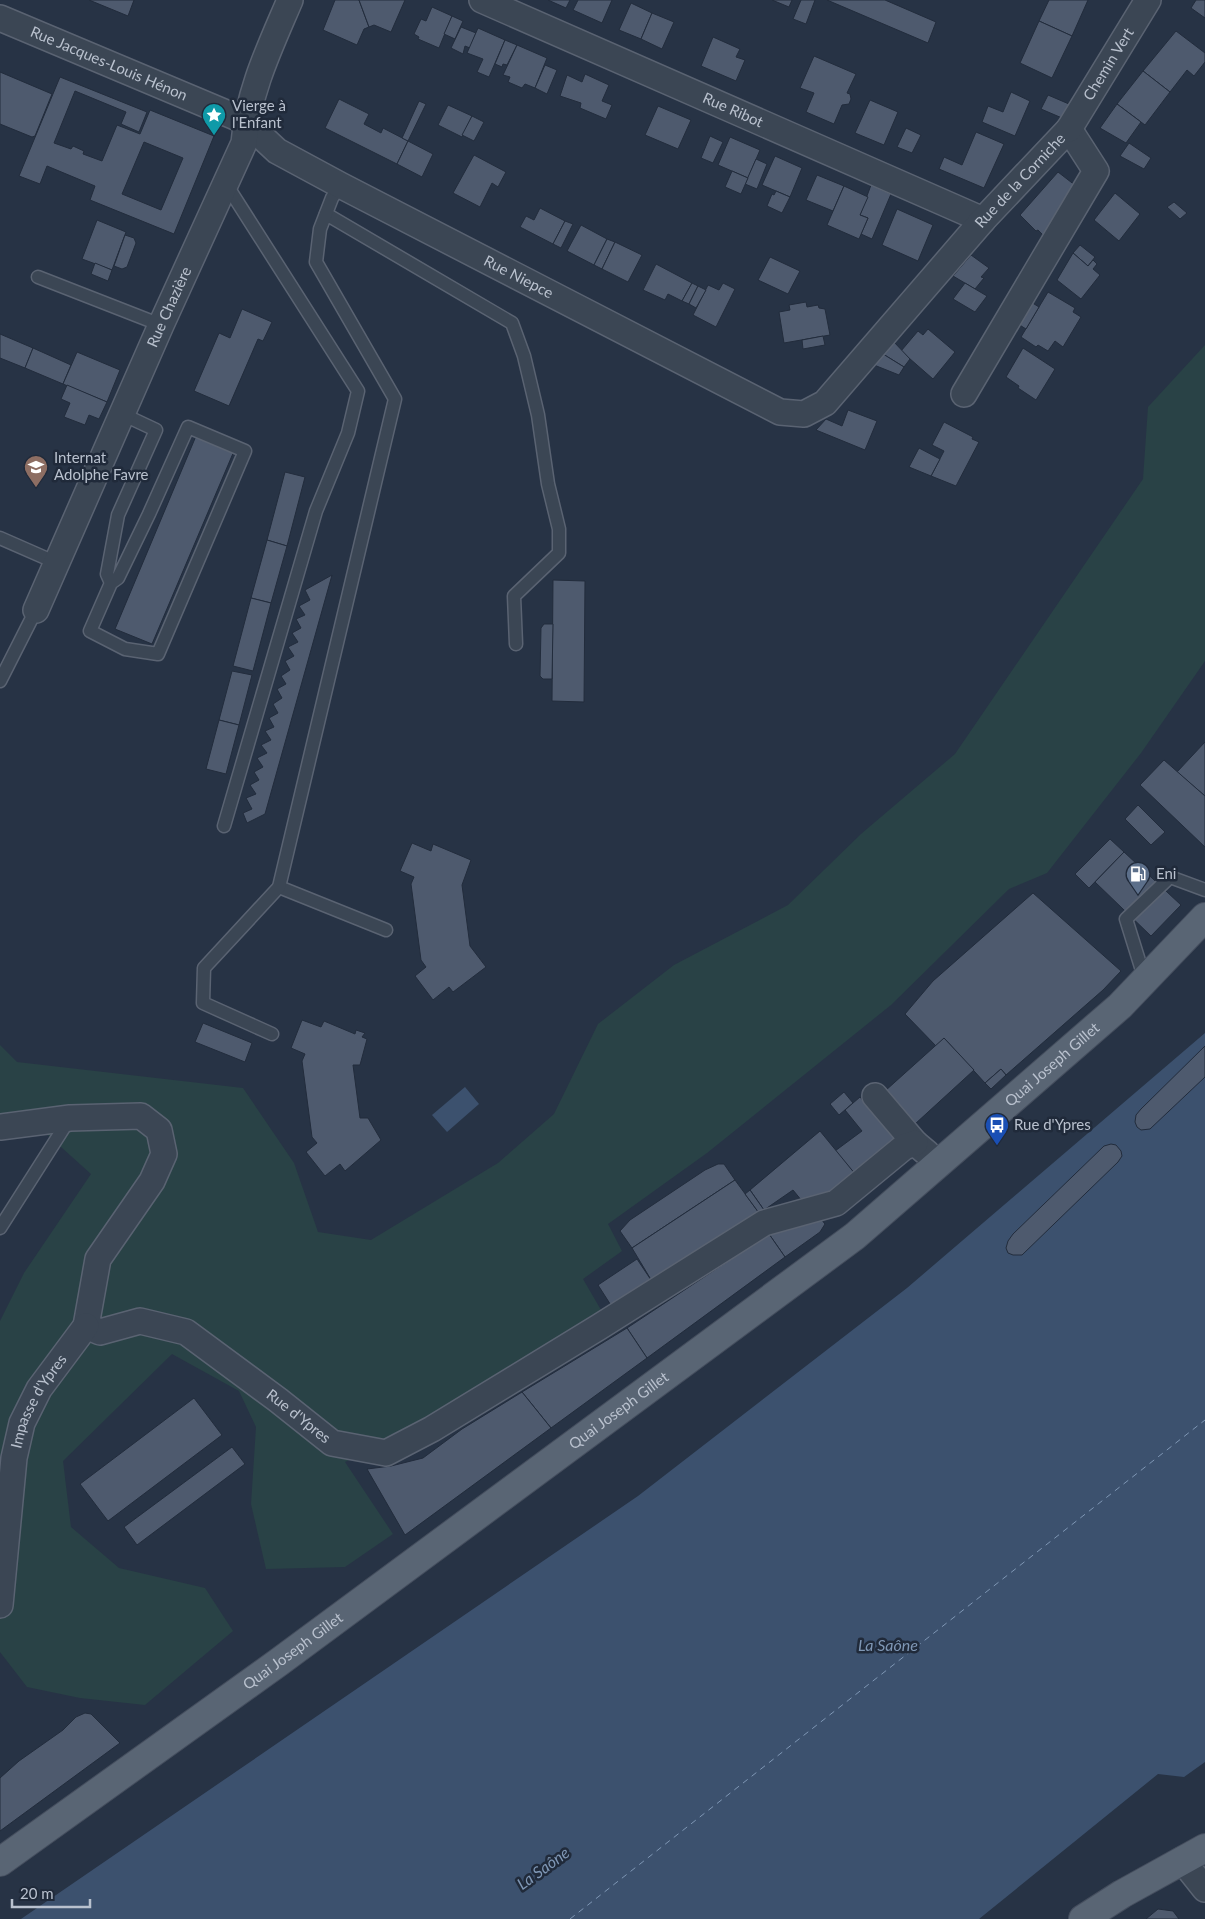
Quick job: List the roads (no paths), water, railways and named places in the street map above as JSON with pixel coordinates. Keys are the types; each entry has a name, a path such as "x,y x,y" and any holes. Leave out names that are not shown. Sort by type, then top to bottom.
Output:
{"main road":[{"name":"Quai Joseph Gillet","path":"0,1862 279,1662 855,1236 1120,1006 1205,917"},
{"path":"1082,1919 1193,1854"}],"street":[{"name":"Rue Chazière","path":"36,610 161,325 244,143 246,121 254,86 290,0"},
{"name":"Rue Ribot","path":"482,0 983,220"},
{"name":"Chemin Vert","path":"1069,129 1148,0"},
{"name":"Rue Jacques-Louis Hénon","path":"0,18 246,121"},
{"name":"Rue Niepce","path":"246,121 277,151 340,185 780,412 804,414"},
{"name":"Rue de la Corniche","path":"804,414 825,403 983,220 1069,129 1096,171 964,394"},
{"path":"875,1096 915,1143 923,1148 938,1164"},
{"path":"0,1127 70,1118 141,1116 159,1130 164,1154 152,1181 98,1259 86,1326"},
{"name":"Rue d'Ypres","path":"86,1326 100,1332 140,1321 186,1332 278,1400 332,1443 386,1453 432,1429 764,1223 836,1203 904,1147 915,1143"},
{"name":"Impasse d'Ypres","path":"0,1605 14,1458 22,1423 39,1389 86,1326"},
{"path":"1193,1854 1205,1889"}],"lane":[{"path":"224,826 316,511 348,433 358,391 226,184"},
{"path":"272,1034 203,1003 204,968 279,887 395,399 316,262 320,229 340,185"},
{"path":"326,214 512,323 524,356 536,406 548,484 560,529 559,554 514,596 516,644"},
{"path":"38,277 161,325"},
{"path":"110,583 118,578 188,428 245,451 158,654 125,649 90,631 110,583 107,574 118,515 156,430 122,414"},
{"path":"0,538 57,563"},
{"path":"0,681 36,610"},
{"path":"1145,980 1126,919 1170,877 1205,890"},
{"path":"279,887 386,930"},
{"path":"0,1228 70,1118"}],"water":[{"name":"La Saône","path":"1205,1033 1205,1762 1184,1777 1158,1774 979,1919 21,1919 638,1496 907,1288"},
{"path":"465,1087 479,1104 447,1132 432,1115"}],"place":[{"name":"Vierge à l'Enfant","path":"214,136"},
{"name":"Internat Adolphe Favre","path":"36,488"},
{"name":"Eni","path":"1138,895"},
{"name":"Rue d'Ypres","path":"997,1146"}]}
